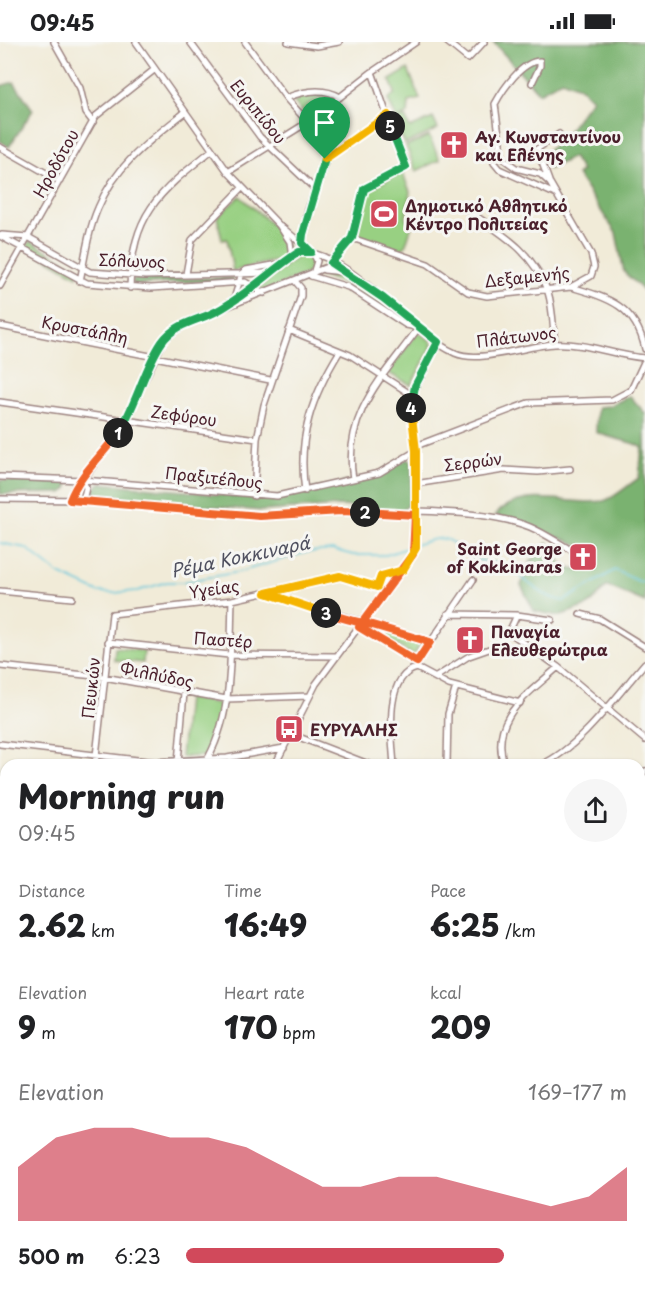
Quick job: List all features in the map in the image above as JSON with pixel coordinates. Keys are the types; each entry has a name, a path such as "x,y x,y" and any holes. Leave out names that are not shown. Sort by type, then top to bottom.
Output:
{"street":[{"path":"54,42 80,88 86,113 93,122"},
{"path":"136,42 184,113 228,172 279,225 290,242 292,257"},
{"name":"Ευριπίδου","path":"190,42 267,145 316,190"},
{"path":"245,42 323,144 325,159 308,210 302,243"},
{"path":"288,42 316,46 339,42"},
{"path":"228,172 267,145 308,122 372,72 416,42"},
{"path":"447,42 466,59 484,42"},
{"path":"532,83 540,61 533,61 524,67 495,104 500,154 510,165 536,172 550,183"},
{"name":"Ηροδότου","path":"0,286 99,113 154,70"},
{"path":"70,500 75,486 83,480 126,420 154,357 170,334 188,322 322,270 352,238 364,189 406,167 389,125 388,115 372,72"},
{"path":"286,98 318,91 328,91 340,97"},
{"path":"80,281 97,209 110,184 132,156 184,113"},
{"path":"325,159 388,115"},
{"name":"Δεξαμενής","path":"352,238 433,266 473,294 487,296 571,287 591,276 594,270 593,260 579,230 555,194 537,149 559,134"},
{"path":"0,147 60,181"},
{"path":"130,288 138,229 143,218 163,191 212,150"},
{"path":"494,163 499,169 555,194"},
{"path":"186,274 192,240 242,188"},
{"path":"467,210 514,243 531,259 546,290 555,344"},
{"name":"Πλάτωνος","path":"279,225 312,253 349,273 438,342 458,354 480,356 555,344 579,344 645,359"},
{"name":"Σόλωνος","path":"0,236 28,237 83,269 131,276 273,273"},
{"name":"Σόλωνος","path":"0,236 80,281 130,288 249,283 259,292 267,293"},
{"path":"217,311 273,273 299,252 312,253 317,261 312,274"},
{"path":"233,300 242,273 253,266 286,263"},
{"path":"322,270 349,273"},
{"path":"312,274 348,287 406,326 419,327"},
{"path":"254,496 257,439 270,380 301,292 295,281"},
{"path":"571,287 608,300 626,311 638,324 645,349"},
{"name":"Κρυστάλλη","path":"0,326 270,380"},
{"path":"353,478 350,452 354,428 360,412 419,327"},
{"path":"289,330 340,351 412,395"},
{"path":"278,759 309,696 336,656 413,554 416,540 416,449 411,415 412,395 438,342"},
{"path":"305,491 302,454 309,417 320,383 340,351"},
{"name":"Πραξιτέλους","path":"0,477 83,480 254,496 277,496 305,491 379,472 416,449 528,403 612,400 631,390 645,359"},
{"name":"Ζεφύρου","path":"0,402 257,439"},
{"name":"Σερρών","path":"415,484 504,470 538,472 570,469"},
{"path":"83,480 86,488 83,500"},
{"path":"0,499 83,500 260,516 341,511 448,512 517,523 541,532 571,550"},
{"path":"377,587 381,576 403,570"},
{"name":"Υγείας","path":"111,614 232,600 340,576 387,591"},
{"path":"394,759 392,712 396,686 406,673 417,665 448,614 473,580"},
{"path":"0,591 72,598"},
{"path":"266,593 361,625 430,642"},
{"path":"206,759 223,717 226,699 232,600"},
{"name":"Πευκών","path":"96,759 111,614"},
{"path":"448,614 517,615 552,620"},
{"path":"580,614 600,619 645,647"},
{"path":"517,615 509,632 558,667 645,740"},
{"path":"361,625 417,665 456,687 520,703"},
{"name":"Παστέρ","path":"108,642 230,655 336,656"},
{"path":"436,677 469,656 489,649"},
{"path":"550,759 566,749 645,663"},
{"name":"Φιλλύδος","path":"0,666 104,677 226,699 309,696"},
{"path":"503,759 502,732 509,712 558,667"},
{"path":"447,759 447,714 456,687"},
{"path":"178,759 184,693"},
{"path":"291,734 356,759"},
{"path":"0,744 127,759"},
{"path":"222,759 284,748"}],"green space":[{"path":"493,42 645,42 645,292 624,272 616,233 577,175 582,171 573,157 549,169 548,150 564,136 592,99 581,88 562,80 539,93"},
{"path":"408,69 420,99 409,102 408,114 397,119 388,100 395,93 390,80"},
{"path":"14,82 33,110 9,147 0,141 0,86"},
{"path":"327,94 331,100 308,118 294,102 304,95"},
{"path":"405,117 410,128 433,118 438,129 405,144 394,121"},
{"path":"429,136 440,160 416,171 406,146"},
{"name":"Δημοτικό Αθλητικό Κέντρο Πολιτείας","path":"402,172 410,191 406,219 413,222 405,247 399,250 358,237 361,211 367,195 379,184"},
{"path":"240,196 279,233 288,250 287,258 233,271 227,239 222,240 217,217"},
{"path":"30,241 80,270 77,276 26,247"},
{"path":"301,253 313,259 310,272 264,292 259,288"},
{"path":"326,273 346,275 406,320 404,322 347,284 319,275"},
{"path":"233,278 233,280 133,285 133,279"},
{"path":"418,332 431,341 432,346 411,385 388,373"},
{"path":"630,396 645,413 645,602 607,586 589,605 559,616 534,611 521,585 530,562 548,542 559,561 571,569 587,568 598,556 566,540 495,515 506,506 532,499 589,502 607,500 639,478 642,447 596,432 597,407 609,406"},
{"path":"407,459 412,462 411,503 403,510 340,506 262,511 100,496 95,494 94,489 100,483 267,499 375,476"},
{"path":"0,480 69,483 67,489 62,493 0,494"},
{"path":"366,626 420,644 415,654 411,654"},
{"path":"115,648 144,651 143,663 114,660"},
{"path":"187,698 221,704 220,716 205,756 181,757"}],"waterway":[{"name":"Ρέμα Κοκκιναρά","path":"415,545 436,539 447,540 473,558 500,564 545,595 564,601 615,570 645,582"},
{"name":"Ρέμα Κοκκιναρά","path":"0,543 26,548 59,574 98,592 113,593 137,591 167,582 182,582 239,572 308,552 334,550 353,555 386,555 410,547"}],"place":[{"name":"Αγ. Κωνσταντίνου και Ελένης","path":"454,145"},
{"name":"Δημοτικό Αθλητικό Κέντρο Πολιτείας","path":"384,214"},
{"name":"Saint George of Kokkinaras","path":"583,557"},
{"name":"Παναγία Ελευθερώτρια","path":"470,640"},
{"name":"ΕΥΡΥΑΛΗΣ","path":"289,729"}],"route":[{"path":"325,159 323,171 308,210 303,234 302,243 311,252 304,251 295,254 273,273 217,311 188,322 165,338 158,348 121,429 83,480 77,483 70,500 260,516 341,511 415,515 416,548 410,561 362,623 359,627 417,662 430,642 369,624 362,623 354,621 274,598 266,593 340,576 351,577 377,587 381,576 403,570 416,548 416,451 411,415 412,395 438,342 383,298 331,263 352,238 360,197 364,189 402,170 406,165 389,125 388,115 325,159"}]}
